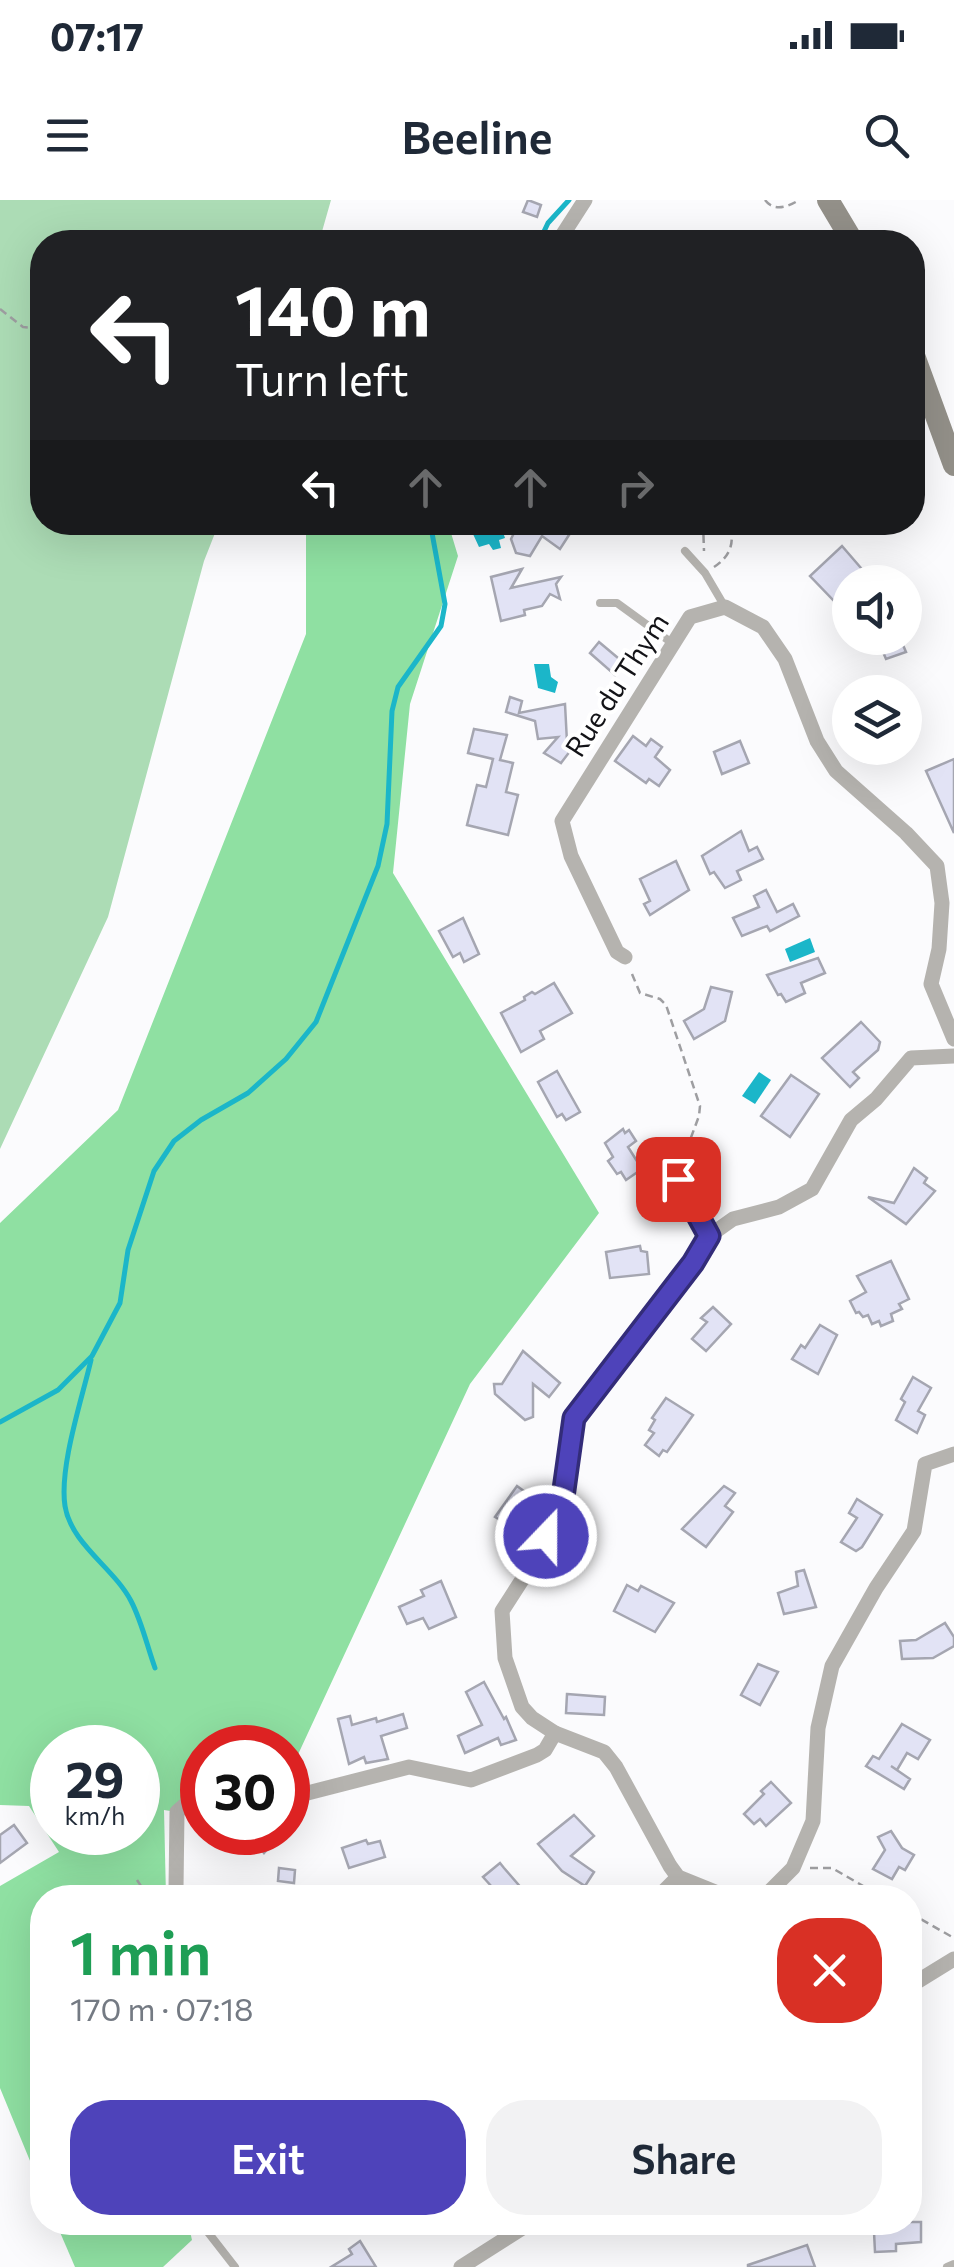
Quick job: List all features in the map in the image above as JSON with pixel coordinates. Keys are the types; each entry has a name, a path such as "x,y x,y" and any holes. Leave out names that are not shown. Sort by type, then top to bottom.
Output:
{"street":[{"path":"566,230 585,200"},
{"path":"828,200 846,230"},
{"path":"925,386 954,465"},
{"path":"724,607 763,627 786,659 817,741 836,771 937,866 941,918 931,984 954,1039"},
{"name":"Rue du Thym","path":"625,956 617,952 571,856 562,822 690,617 724,607"},
{"path":"698,1885 678,1877 670,1866 604,1752 555,1734 532,1718 516,1695 506,1658 502,1611 529,1569 562,1504 574,1418 693,1263 709,1236 732,1219 779,1207 812,1189 851,1120 876,1099 911,1058 954,1056"},
{"path":"776,1885 794,1868 812,1821 818,1728 832,1666 914,1531 924,1464 954,1454"},
{"path":"310,1792 410,1767 471,1780 537,1755 546,1750 555,1734"},
{"path":"176,1885 180,1810"},
{"path":"670,1885 678,1877"},
{"path":"922,1979 954,1959"},
{"path":"461,2267 511,2235"}],"lane":[{"path":"685,551 705,573 724,607"},
{"path":"600,602 617,603 674,644"},
{"path":"678,1179 709,1236"},
{"path":"210,2235 235,2267"},
{"path":"947,2267 954,2264"}],"path":[{"path":"765,200 777,207 799,200"},
{"path":"0,309 30,327"},
{"path":"704,535 705,573"},
{"path":"705,573 729,554 731,535"},
{"path":"625,956 640,993 666,1005 700,1106 678,1179"},
{"path":"794,1868 832,1868 861,1885"},
{"path":"138,1880 141,1885"},
{"path":"922,1920 954,1938"}],"green space":[{"path":"0,200 331,200 322,230 30,230 30,535 214,535 108,917 0,1149"},
{"path":"306,535 452,535 458,556 410,704 393,873 599,1213 470,1384 310,1729 310,1725 180,1725 180,1813 164,1810 166,1885 30,1885 30,2161 0,2088 0,1886 54,1855 160,1855 160,1725 30,1725 30,1808 0,1805 0,1223 118,1110 306,634"},
{"path":"61,2235 191,2235 192,2240 163,2267 75,2267"}],"water":[{"path":"473,535 504,535 499,540 501,548 493,550 489,544 479,547"},
{"path":"534,664 549,664 551,677 558,682 555,693 538,688"},
{"path":"810,938 815,952 790,962 785,949"},
{"path":"759,1072 771,1080 755,1104 742,1096"}],"building":[{"path":"528,200 541,205 537,217 523,212"},
{"path":"513,535 569,535 560,549 542,536 530,556 516,553"},
{"path":"842,546 858,565 832,565 832,599 810,576"},
{"path":"522,569 511,588 561,577 556,584 560,599 550,594 542,606 501,621 491,577"},
{"path":"599,642 624,663 615,675 590,653"},
{"path":"510,697 522,701 519,713 565,704 567,742 574,746 561,763 544,753 558,737 538,739 535,721 506,712"},
{"path":"474,729 507,735 500,760 513,763 506,792 518,795 508,835 467,825 477,785 486,787 493,759 468,753"},
{"path":"633,736 646,746 651,739 662,747 655,757 670,770 659,786 649,779 646,783 615,761"},
{"path":"740,741 749,763 722,774 714,752"},
{"path":"954,759 954,833 926,771"},
{"path":"741,831 749,851 757,847 763,859 737,871 741,880 725,888 714,872 710,874 702,856"},
{"path":"676,861 689,890 650,915 644,904 650,901 640,879"},
{"path":"766,890 777,912 793,904 799,916 770,931 767,926 742,936 733,918 759,907 754,896"},
{"path":"463,918 479,954 464,962 460,953 453,957 439,931"},
{"path":"818,958 825,973 801,983 805,993 786,1002 778,995 767,975"},
{"path":"554,983 572,1013 540,1031 544,1039 521,1052 501,1013 532,992"},
{"path":"711,987 732,992 725,1021 694,1039 684,1021 704,1009"},
{"path":"861,1022 880,1042 878,1050 853,1072 859,1078 850,1087 822,1058"},
{"path":"557,1071 580,1112 566,1120 562,1114 557,1117 538,1082"},
{"path":"791,1075 819,1094 790,1137 761,1116"},
{"path":"623,1129 625,1133 629,1130 636,1141 628,1147 642,1169 626,1180 608,1161 613,1157 605,1143"},
{"path":"914,1168 935,1191 906,1224 868,1197 894,1203"},
{"path":"640,1246 641,1251 647,1252 649,1274 610,1278 606,1252"},
{"path":"891,1261 909,1299 899,1304 902,1309 891,1314 893,1321 881,1326 879,1321 872,1324 868,1315 856,1313 850,1301 866,1292 857,1276"},
{"path":"713,1307 731,1324 706,1351 692,1339 707,1322 701,1318"},
{"path":"820,1325 837,1335 818,1374 792,1359 801,1345 805,1348"},
{"path":"523,1351 560,1383 549,1397 533,1384 533,1417 525,1420 495,1394 494,1384 502,1384"},
{"path":"913,1377 931,1388 918,1411 925,1415 917,1433 896,1420 905,1402 901,1399"},
{"path":"666,1398 693,1415 667,1452 663,1450 659,1456 645,1445 654,1433 649,1430 655,1420 652,1418"},
{"path":"517,1486 528,1494 517,1510 523,1514 513,1528 495,1517"},
{"path":"724,1486 735,1493 725,1506 733,1512 706,1547 682,1529"},
{"path":"857,1499 882,1515 856,1551 841,1542 857,1518 849,1513"},
{"path":"804,1570 816,1607 784,1614 778,1593 798,1586 796,1572"},
{"path":"441,1581 456,1617 429,1629 423,1618 407,1624 399,1607 424,1596 421,1590"},
{"path":"627,1585 638,1591 641,1586 674,1603 655,1632 614,1611"},
{"path":"945,1623 954,1637 954,1646 933,1658 902,1659 900,1641 916,1640"},
{"path":"758,1664 778,1672 760,1705 741,1695"},
{"path":"484,1682 516,1740 501,1745 498,1738 465,1753 458,1736 482,1725 466,1692"},
{"path":"567,1694 605,1697 604,1715 566,1713"},
{"path":"403,1714 407,1728 381,1736 388,1759 366,1763 364,1757 349,1764 338,1719 350,1716 352,1725"},
{"path":"902,1724 930,1740 918,1759 907,1753 897,1770 891,1766 910,1779 904,1789 866,1766 873,1756 879,1759"},
{"path":"771,1782 791,1803 766,1826 760,1819 754,1824 744,1814"},
{"path":"574,1815 594,1836 571,1856 594,1872 586,1885 562,1871 538,1844"},
{"path":"14,1825 27,1843 0,1863 0,1835"},
{"path":"891,1831 902,1848 914,1855 905,1870 899,1867 892,1879 873,1869 885,1850 878,1837"},
{"path":"366,1840 368,1844 380,1841 385,1857 349,1868 342,1848"},
{"path":"500,1863 519,1885 490,1885 483,1877"},
{"path":"279,1868 295,1870 294,1883 278,1881"},
{"path":"874,2235 921,2235 921,2242 896,2244 896,2251 875,2252"},
{"path":"360,2241 376,2267 331,2267 352,2254 349,2249"},
{"path":"807,2245 815,2267 748,2267 748,2265"}],"waterway":[{"path":"545,230 569,200"},
{"path":"0,1422 58,1390 92,1356 120,1303 128,1250 154,1171 174,1141 248,1093 286,1059 316,1022 378,866 387,824 392,711 398,687 441,626 445,604 432,535"},
{"path":"91,1360 68,1453 65,1506 75,1532 131,1601 155,1668"}],"route":[{"path":"546,1536 562,1504 574,1418 693,1263 709,1236 678,1179"}]}
